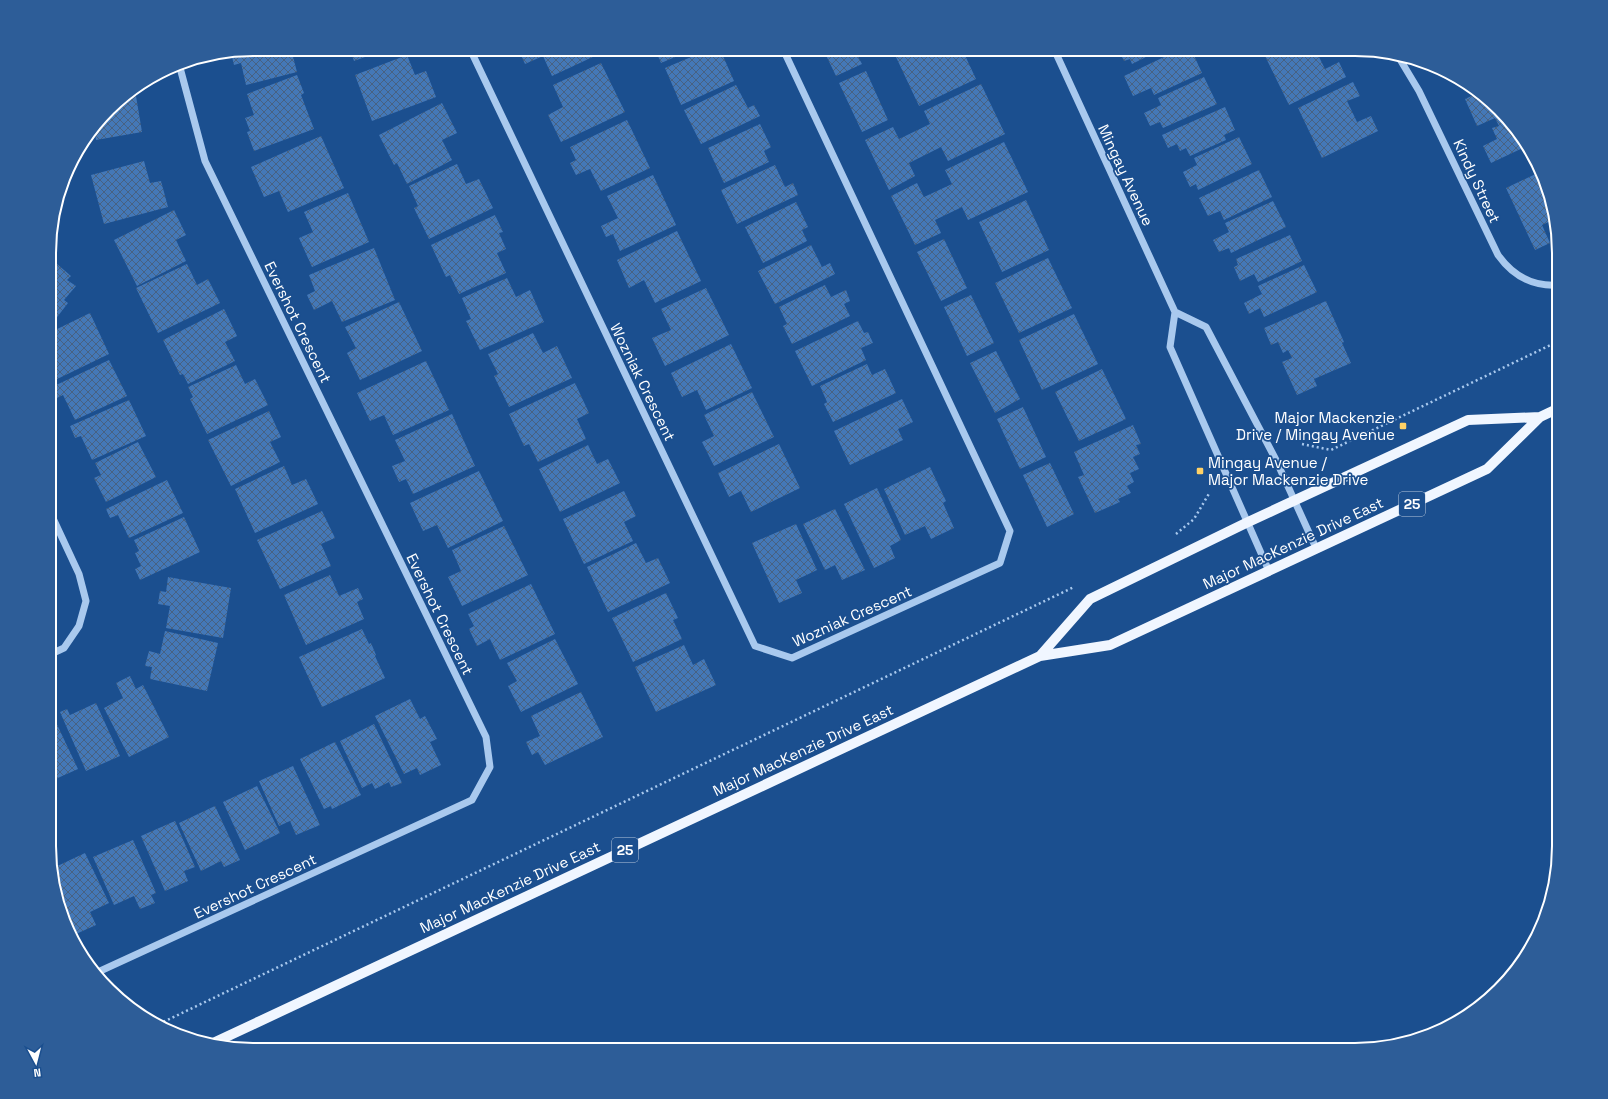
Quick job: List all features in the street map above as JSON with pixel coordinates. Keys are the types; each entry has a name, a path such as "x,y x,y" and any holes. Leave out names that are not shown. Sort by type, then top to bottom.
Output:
{"main road":[{"name":"Major MacKenzie Drive East","path":"220,1040 1040,656 1110,645 1487,468 1540,417 1552,411"},
{"name":"Major MacKenzie Drive East","path":"1040,656 1090,599 1246,522 1468,420 1540,417"}],"street":[{"name":"Wozniak Crescent","path":"473,56 755,646 792,658 1000,563 1010,531 786,56"},
{"name":"Mingay Avenue","path":"1057,56 1175,312"},
{"name":"Kindy Street","path":"1402,62 1419,91 1498,255 1507,268 1519,277 1533,283 1552,286"},
{"name":"Evershot Crescent","path":"101,971 472,800 490,767 486,737 205,161 181,70"},
{"path":"1269,570 1246,522 1170,347 1175,312 1206,327 1295,499 1316,548"},
{"path":"56,525 79,574 86,601 79,626 64,648 56,652"}],"path":[{"path":"1302,444 1330,450 1552,344"},
{"path":"1171,538 1194,519 1210,492"},
{"path":"164,1022 1079,585"}],"building":[{"path":"240,56 293,56 297,72 246,85 241,63 234,65 232,57"},
{"path":"352,56 368,56 354,61"},
{"path":"407,56 415,75 426,71 436,97 372,121 355,75"},
{"path":"521,56 543,56 525,64"},
{"path":"543,56 595,56 552,76"},
{"path":"658,56 678,56 661,63"},
{"path":"693,56 723,56 734,81 681,105 665,68"},
{"path":"826,56 858,56 862,64 836,76"},
{"path":"965,56 976,79 919,106 896,57"},
{"path":"1122,56 1148,56 1132,64 1130,59 1124,61"},
{"path":"1166,56 1194,56 1202,73 1154,95 1151,88 1133,96 1124,76"},
{"path":"1265,56 1318,56 1325,69 1339,62 1346,77 1289,105"},
{"path":"601,63 625,112 561,142 548,115 563,107 553,85"},
{"path":"866,71 888,120 862,132 839,83"},
{"path":"297,75 304,93 301,95 314,129 254,151 247,132 250,131 245,118 254,115 247,94"},
{"path":"1204,77 1217,104 1163,128 1160,122 1150,126 1144,113 1161,105 1158,98"},
{"path":"1353,82 1360,96 1347,101 1357,122 1371,116 1378,131 1322,158 1298,108"},
{"path":"981,84 1005,134 948,161 941,147 909,163 915,176 889,190 865,140 893,127 899,139 930,124 924,111"},
{"path":"736,85 748,108 754,105 760,116 701,144 684,110"},
{"path":"136,95 142,132 96,140 95,135 105,123"},
{"path":"1473,95 1485,105 1503,123 1522,148 1491,163 1483,146 1497,139 1492,128 1499,126 1495,118 1477,126 1465,99"},
{"path":"442,103 457,133 442,140 452,160 407,184 397,163 394,165 379,135"},
{"path":"1225,107 1235,130 1224,135 1226,140 1190,156 1186,148 1180,151 1177,144 1168,148 1162,135"},
{"path":"627,120 650,168 601,191 590,169 576,175 570,163 576,160 570,147"},
{"path":"760,124 771,147 764,151 769,162 724,183 708,148"},
{"path":"321,136 344,188 288,212 279,191 264,197 251,167"},
{"path":"1239,137 1252,164 1198,190 1196,184 1190,187 1183,172 1197,165 1194,158"},
{"path":"1004,142 1028,192 968,220 962,207 935,220 941,233 915,245 891,196 917,183 924,197 952,184 945,170"},
{"path":"144,161 150,183 161,181 168,207 104,224 91,175"},
{"path":"457,164 466,184 479,179 493,208 429,239 414,208 418,206 409,186"},
{"path":"775,165 785,187 793,183 798,195 737,224 721,190"},
{"path":"1259,170 1272,197 1224,220 1220,211 1208,216 1199,198"},
{"path":"1535,174 1542,190 1549,222 1542,225 1550,243 1535,250 1506,188"},
{"path":"653,175 676,225 620,251 613,234 606,237 601,226 618,218 607,196"},
{"path":"348,193 369,242 312,267 299,238 313,232 304,212"},
{"path":"1026,200 1049,250 1002,272 979,222"},
{"path":"1273,201 1286,227 1231,253 1229,248 1219,252 1213,240 1229,232 1225,223"},
{"path":"796,202 808,227 802,230 807,241 763,263 745,227"},
{"path":"174,210 186,235 176,240 186,261 137,286 114,240"},
{"path":"495,215 503,232 499,233 506,249 497,253 506,273 459,294 450,275 446,277 431,245"},
{"path":"677,231 701,281 655,303 644,280 629,288 617,260"},
{"path":"1290,235 1302,261 1258,282 1254,274 1240,281 1234,267 1238,265 1236,259"},
{"path":"944,239 967,288 941,301 917,252"},
{"path":"811,245 822,267 830,263 835,274 775,304 758,271"},
{"path":"374,248 395,300 342,322 332,301 314,310 307,295 315,291 309,275"},
{"path":"1048,258 1072,308 1019,333 995,283"},
{"path":"57,264 71,276 67,280 76,286 64,300 68,303 56,319"},
{"path":"187,264 197,285 208,279 220,303 158,333 136,288"},
{"path":"1304,265 1317,292 1264,317 1260,308 1249,314 1244,303 1262,294 1258,286"},
{"path":"507,278 516,297 530,290 544,322 480,350 466,321 471,319 462,298"},
{"path":"825,285 831,297 846,290 850,301 844,304 850,316 792,344 783,326 787,324 779,307"},
{"path":"706,288 729,335 665,366 652,338 671,330 661,309"},
{"path":"971,295 994,343 967,356 944,307"},
{"path":"1326,301 1344,342 1342,343 1351,363 1314,379 1317,386 1297,395 1282,362 1292,358 1288,350 1283,353 1278,342 1271,345 1264,328"},
{"path":"399,302 422,351 360,380 347,353 356,348 345,327"},
{"path":"224,309 237,336 225,342 235,361 188,384 183,374 180,375 163,340"},
{"path":"90,313 109,354 56,380 56,330"},
{"path":"1074,314 1098,364 1042,390 1019,340"},
{"path":"858,321 864,333 868,332 873,343 861,348 866,360 812,386 795,351"},
{"path":"533,333 543,353 557,346 572,378 509,407 494,376 498,374 488,354"},
{"path":"731,344 752,388 706,410 697,390 682,397 671,373"},
{"path":"996,351 1020,399 995,413 970,363"},
{"path":"109,360 127,396 75,420 63,395 57,398 56,385"},
{"path":"426,361 449,410 393,435 384,415 370,421 357,393"},
{"path":"867,364 872,375 885,369 896,393 833,422 824,404 827,402 820,386"},
{"path":"236,365 245,384 255,379 268,405 207,434 190,399 193,397 188,387"},
{"path":"1102,369 1126,419 1079,441 1055,392"},
{"path":"575,383 589,413 577,419 586,439 538,462 529,444 524,446 509,414"},
{"path":"752,392 774,437 714,466 702,442 714,436 704,415"},
{"path":"902,399 913,422 898,429 903,440 850,465 834,431"},
{"path":"129,400 146,436 92,460 81,436 75,438 70,426"},
{"path":"1023,407 1046,457 1020,469 997,419"},
{"path":"269,411 281,437 270,442 280,462 231,486 208,440"},
{"path":"452,414 475,466 413,494 406,479 399,482 392,466 405,461 395,440"},
{"path":"1133,425 1141,444 1136,445 1140,454 1133,457 1139,469 1130,473 1134,482 1127,486 1131,493 1118,499 1120,502 1095,513 1078,477 1084,475 1074,452"},
{"path":"138,442 156,477 106,502 94,478 101,475 95,463"},
{"path":"779,444 800,488 751,512 741,491 729,497 718,473"},
{"path":"588,445 597,464 608,459 620,483 560,512 539,469"},
{"path":"1050,463 1074,514 1047,527 1023,475"},
{"path":"284,466 292,485 306,479 318,504 255,533 235,489"},
{"path":"930,467 946,501 943,503 954,528 931,539 925,526 905,535 884,489"},
{"path":"479,471 503,521 448,548 437,525 423,531 410,503"},
{"path":"167,480 183,513 129,538 118,515 110,518 106,509"},
{"path":"877,488 901,540 890,546 895,558 874,568 844,504"},
{"path":"624,491 636,516 624,522 633,541 584,564 563,519"},
{"path":"835,509 865,570 842,580 835,565 825,570 803,524"},
{"path":"322,511 335,538 321,544 331,566 280,589 257,540"},
{"path":"184,517 200,552 140,580 135,569 141,566 135,553 139,551 134,540"},
{"path":"796,524 817,570 796,580 802,593 779,603 752,543"},
{"path":"504,526 528,575 462,606 448,577 461,571 452,550"},
{"path":"636,543 646,563 658,558 670,583 608,612 587,567"},
{"path":"330,575 339,596 358,588 363,599 357,602 364,619 306,645 284,595"},
{"path":"168,577 231,588 223,638 166,628 170,606 158,604 160,591 166,592"},
{"path":"531,584 555,634 500,660 490,639 477,646 469,629 474,626 468,614"},
{"path":"666,593 678,618 673,620 682,639 633,662 612,618"},
{"path":"362,629 369,644 371,643 385,678 322,707 299,657"},
{"path":"165,631 218,643 207,691 150,679 152,667 145,666 149,651 160,654"},
{"path":"555,639 578,684 521,712 508,686 517,681 507,663"},
{"path":"684,645 693,665 704,659 716,685 656,712 635,667"},
{"path":"130,676 136,689 143,685 169,737 129,757 104,708 123,698 116,683"},
{"path":"581,692 603,737 545,765 538,752 532,755 526,742 540,736 531,716"},
{"path":"410,699 420,719 425,716 437,739 430,742 441,765 420,775 417,768 404,774 375,716"},
{"path":"96,703 120,756 86,771 60,712 67,709 70,715"},
{"path":"56,722 78,769 56,779"},
{"path":"374,724 402,783 391,787 389,782 375,789 372,783 362,788 340,741"},
{"path":"335,742 361,795 332,809 331,806 324,809 300,759"},
{"path":"293,766 320,825 296,835 290,821 279,826 259,781"},
{"path":"257,786 280,833 245,850 223,802"},
{"path":"215,806 240,860 224,867 221,861 201,871 179,823"},
{"path":"175,821 195,867 184,871 188,881 165,891 141,836"},
{"path":"133,840 156,893 151,895 155,903 140,909 134,896 114,905 93,857"},
{"path":"85,853 109,903 90,912 96,925 76,934 66,909 57,866"}],"place":[{"name":"Major Mackenzie Drive / Mingay Avenue","path":"1403,426"},
{"name":"Mingay Avenue / Major Mackenzie Drive","path":"1200,471"}]}
